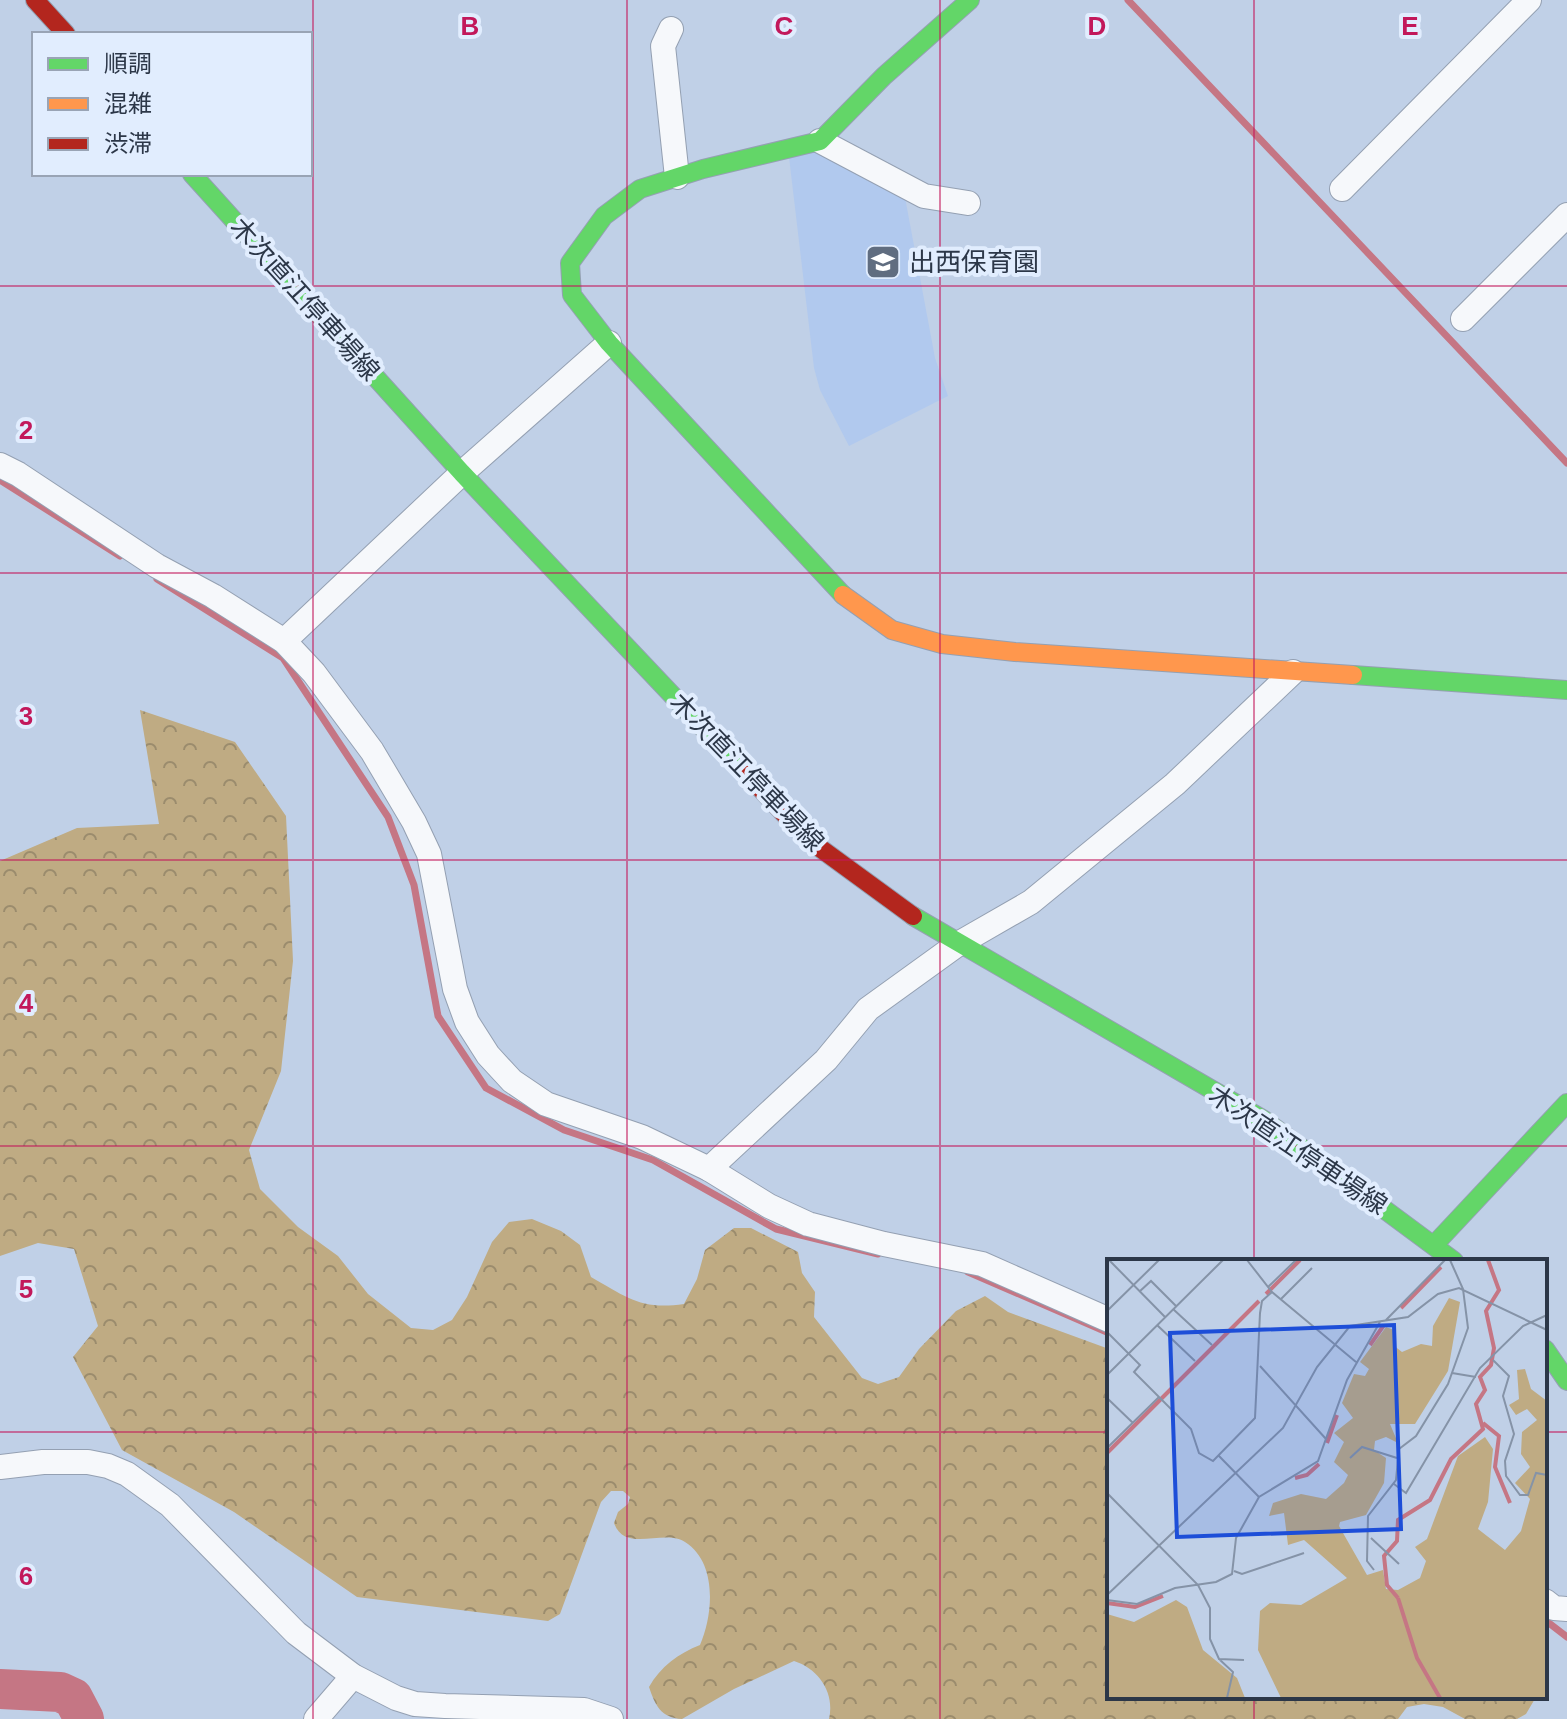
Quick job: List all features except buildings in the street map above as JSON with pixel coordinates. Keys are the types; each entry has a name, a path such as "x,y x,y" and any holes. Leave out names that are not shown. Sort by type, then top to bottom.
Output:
{"street":[{"path":"35,0 64,32"},
{"path":"970,0 884,76 820,141 640,189 604,216 570,263 572,295 609,343 840,593 892,630 942,644 1015,652 1567,690"},
{"path":"1342,189 1529,0"},
{"path":"671,29 663,46 677,177"},
{"path":"820,141 924,196 968,203"},
{"name":"木次直江停車場線","path":"194,176 462,473 809,840 861,880 958,944 1264,1120 1427,1253 1447,1259"},
{"path":"1463,319 1567,215"},
{"path":"284,641 462,473 609,343"},
{"path":"0,465 157,566 213,596 284,641 314,673 372,751 414,822 429,854 455,989 467,1022 488,1055 512,1081 546,1104 642,1137 709,1169 769,1206 808,1224 884,1244 982,1264 1107,1319"},
{"path":"709,1169 826,1060 868,1009 958,944 1031,902 1175,784 1293,672"},
{"path":"1427,1253 1567,1103"},
{"path":"1547,1352 1567,1381"},
{"path":"0,1467 43,1462 88,1462 127,1474 170,1505 296,1633 375,1689 415,1704 584,1710 611,1719"},
{"path":"1547,1603 1554,1608 1567,1609"},
{"path":"316,1719 353,1676"}],"shaded area":[{"path":"812,150 904,192 935,358 948,396 849,446 820,390 814,368 789,157"}],"green space":[{"path":"140,710 235,742 286,816 293,961 281,1071 249,1150 260,1189 298,1227 338,1256 368,1294 411,1328 433,1330 452,1320 467,1297 492,1242 509,1222 532,1219 561,1231 580,1245 591,1277 635,1301 657,1305 684,1304 697,1279 705,1250 734,1228 751,1228 798,1252 802,1273 815,1292 814,1317 862,1378 878,1384 899,1377 919,1349 956,1311 985,1296 1008,1312 1107,1348 1107,1699 1535,1699 1526,1714 1517,1719 1465,1719 1443,1707 1424,1704 1407,1707 1398,1719 829,1719 830,1700 823,1683 811,1670 794,1661 734,1689 682,1719 675,1718 660,1709 649,1687 671,1662 700,1645 710,1605 708,1576 696,1551 685,1542 667,1537 636,1539 619,1532 614,1523 630,1497 623,1491 611,1491 601,1502 560,1614 548,1621 357,1597 234,1512 122,1450 73,1357 98,1326 74,1249 38,1243 0,1256 0,861 77,828 159,824"}],"waterway":[{"path":"1128,0 1567,463"},
{"path":"0,480 120,556"},
{"path":"157,579 283,658 388,817 414,885 438,1016 486,1088 564,1130 653,1160 776,1229 878,1254"},
{"path":"968,1272 1107,1332"},
{"path":"1547,1622 1567,1637"},
{"path":"0,1689 60,1692 73,1698 84,1719"}],"traffic: fast":[{"path":"843,595 609,343 572,295 570,263 604,216 640,189 703,169 820,141 884,76 970,0"},
{"path":"194,176 462,473 744,771"},
{"path":"1353,675 1567,690"},
{"path":"913,916 1264,1120 1451,1259"},
{"path":"1434,1245 1567,1103"},
{"path":"1547,1352 1567,1381"}],"traffic: slow":[{"path":"843,595 892,630 942,644 1015,652 1353,675"}],"traffic: jam":[{"path":"35,0 64,32"},
{"path":"744,771 809,840 913,916"}],"place":[{"name":"出西保育園","path":"883,262"}]}
